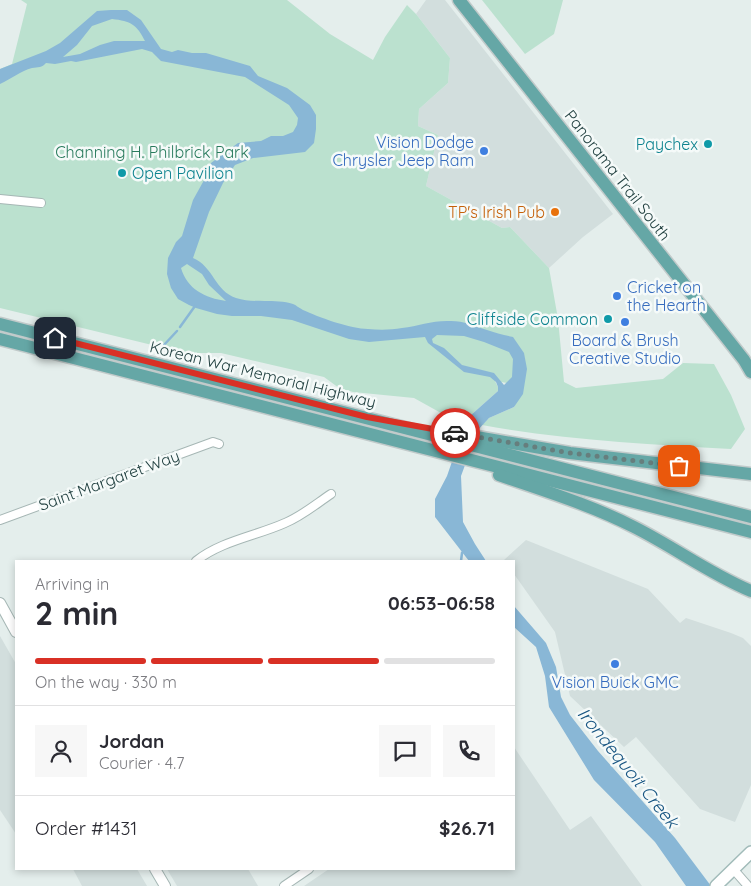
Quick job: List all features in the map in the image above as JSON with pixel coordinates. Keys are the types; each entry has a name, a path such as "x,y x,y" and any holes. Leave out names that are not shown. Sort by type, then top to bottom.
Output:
{"main road":[{"name":"Panorama Trail South","path":"459,0 748,358 751,372"},
{"name":"Korean War Memorial Highway","path":"0,324 367,417 495,446"},
{"name":"Korean War Memorial Highway","path":"0,339 437,451 489,468"},
{"path":"495,446 751,474"},
{"path":"495,446 751,516"},
{"path":"489,468 751,532"},
{"path":"489,468 633,526 751,591"},
{"path":"718,885 751,852"}],"street":[{"path":"0,199 41,203"},
{"name":"Saint Margaret Way","path":"0,520 213,442 219,444"},
{"path":"198,560 226,545 296,519 331,494"},
{"path":"0,603 15,630"},
{"path":"156,870 165,886"},
{"path":"284,886 308,870"},
{"path":"734,870 748,886"}],"shaded area":[{"path":"426,0 445,0 613,214 583,237 549,268 510,227 502,228 426,186 438,135 418,126 419,109 448,83 450,58 416,14"},
{"path":"526,540 648,589 680,623 686,618 743,638 751,646 751,785 735,822 700,809 636,737 624,747 570,696 555,632 515,575 515,560 504,560"},
{"path":"0,636 15,662 15,832 0,810"},
{"path":"515,748 570,830 591,816 642,886 304,886 328,870 515,870"},
{"path":"74,870 138,870 147,886 82,886"},
{"path":"168,870 249,870 258,886 177,886"}],"green space":[{"name":"Channing H. Philbrick Park","path":"21,0 287,0 330,34 373,60 385,37 407,5 450,58 448,83 419,109 418,126 438,135 426,186 502,228 510,227 549,268 558,319 564,382 576,388 663,379 683,363 714,364 731,395 745,429 731,449 606,441 482,425 489,418 514,407 524,386 495,381 498,391 471,415 467,422 450,418 414,398 353,392 339,388 324,377 221,353 185,353 0,308 0,69 12,64 27,4"},
{"path":"482,0 563,0 554,34 525,54"}],"water":[{"path":"127,10 141,20 161,49 172,52 178,50 206,53 250,66 258,76 287,88 310,105 316,115 314,143 305,152 253,158 235,165 223,183 209,212 193,258 205,267 229,295 250,301 286,302 326,319 361,328 381,330 438,321 456,321 513,337 524,353 527,369 523,394 514,407 489,418 478,430 461,476 463,522 485,560 468,560 435,517 435,499 447,476 464,427 471,415 498,391 496,382 490,377 464,372 428,343 425,337 369,342 349,339 292,320 261,316 217,314 196,308 178,299 171,288 167,274 168,258 176,242 182,236 193,200 208,173 211,163 238,143 261,141 271,136 283,136 293,132 298,118 289,105 245,77 161,61 152,52 142,49 76,62 46,63 41,67 24,71 0,84 0,69 46,51 60,43 97,11","holes":["112,19 133,25 145,41 114,41 80,54 63,57 77,45 92,26","187,264 202,274 209,285 226,301 211,298 192,287 181,268","437,335 464,336 509,352 513,359 512,377 504,385 494,373 462,365 444,348 433,343 432,339"]},
{"path":"515,607 546,643 556,667 561,697 570,715 598,751 675,838 711,886 686,886 655,842 594,780 549,707 545,676 536,647 515,628"}],"waterway":[{"path":"180,327 195,306"},
{"path":"163,346 177,331"},
{"path":"461,560 464,551"}],"way so far":[{"path":"455,433 570,453 679,466"}],"place":[{"name":"Paychex","path":"708,144"},
{"name":"Vision Dodge Chrysler Jeep Ram","path":"484,151"},
{"name":"Open Pavilion","path":"122,173"},
{"name":"TP's Irish Pub","path":"555,212"},
{"name":"Cricket on the Hearth","path":"617,296"},
{"name":"Cliffside Common","path":"608,319"},
{"name":"Board & Brush Creative Studio","path":"625,322"},
{"name":"Vision Buick GMC","path":"615,664"}],"route":[{"path":"55,338 367,417 455,433"}],"water label":[{"name":"Irondequoit Creek","path":"628,768"}]}
